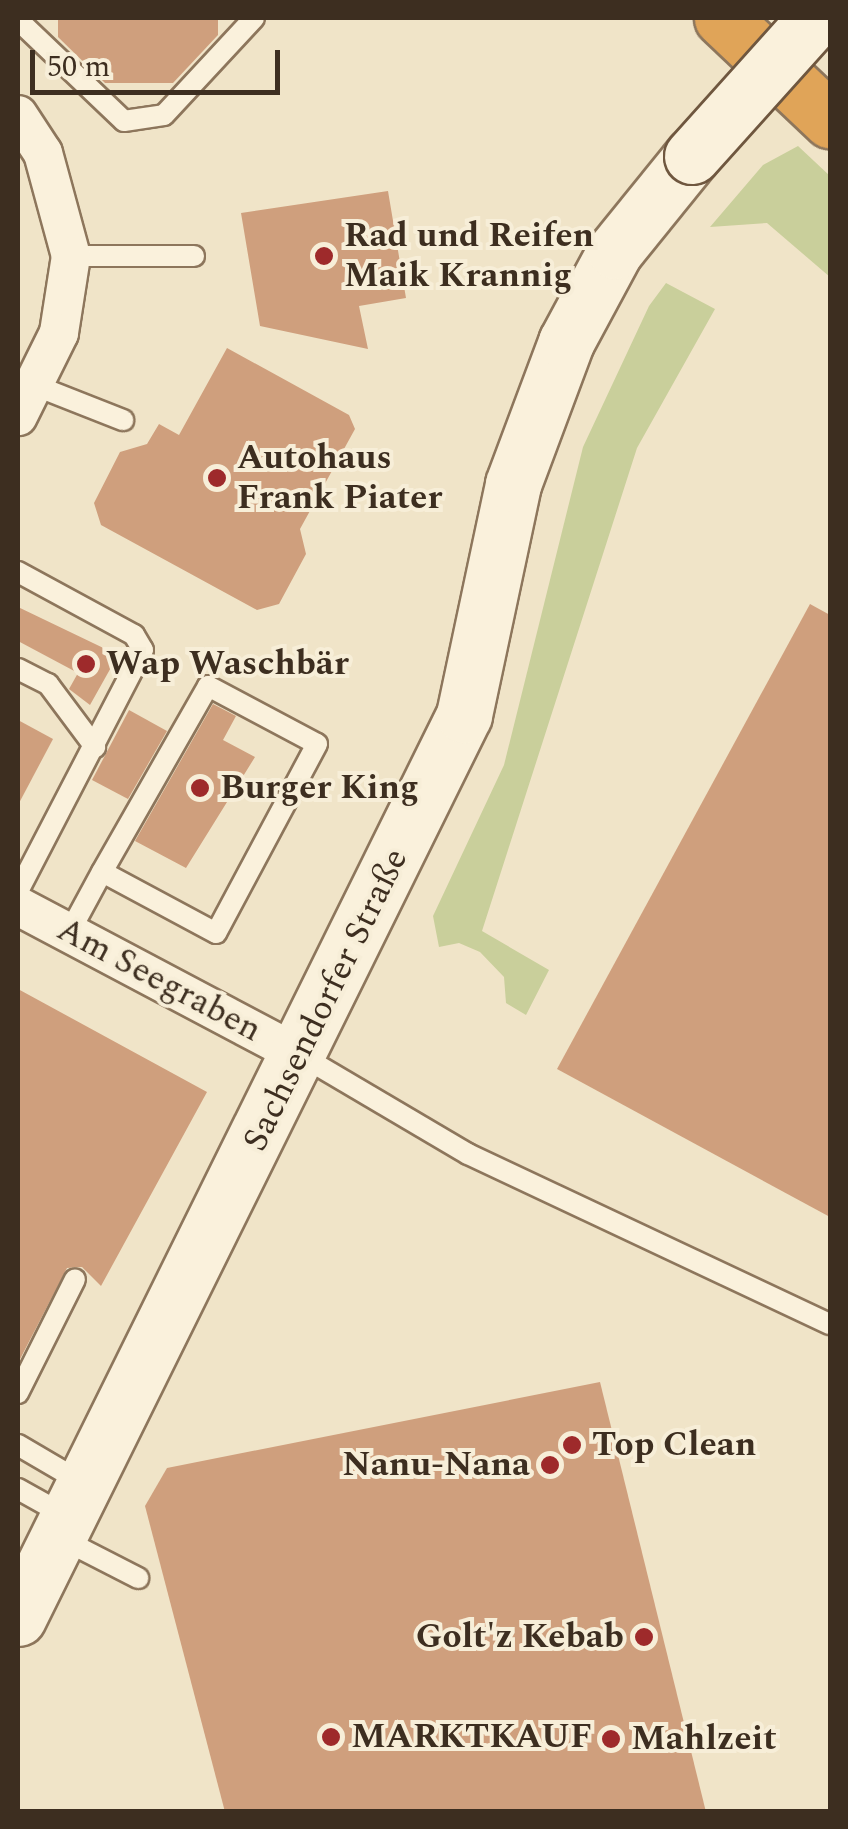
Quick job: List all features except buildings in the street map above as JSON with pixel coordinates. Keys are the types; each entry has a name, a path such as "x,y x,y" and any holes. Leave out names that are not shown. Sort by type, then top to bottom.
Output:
{"highway":[{"path":"722,18 830,120"},
{"path":"816,18 830,31"}],"main road":[{"name":"Sachsendorfer Straße","path":"18,1618 464,716 513,484 546,386 615,252 692,156 816,18"}],"street":[{"path":"18,114 43,153 71,256 66,311 26,400"},
{"name":"Am Seegraben","path":"18,906 300,1054"}],"lane":[{"path":"18,20 124,121 164,115 254,18"},
{"path":"71,256 194,256"},
{"path":"26,400 122,420"},
{"path":"18,572 141,644 140,662 18,891"},
{"path":"18,669 48,684 96,747"},
{"path":"69,933 102,872 208,686 317,744 216,933 102,872"},
{"path":"300,1054 468,1154 830,1324"},
{"path":"18,1394 76,1279"},
{"path":"18,1445 71,1513 138,1578"},
{"path":"18,1489 71,1513"}],"green space":[{"path":"798,146 830,176 830,277 767,223 710,227 763,165"},
{"path":"666,283 715,309 637,448 482,931 549,970 526,1015 506,1003 504,977 480,952 459,943 439,947 433,916 504,765 583,447 649,306"}],"place":[{"name":"Rad und Reifen Maik Krannig","path":"324,256"},
{"name":"Autohaus Frank Piater","path":"217,478"},
{"name":"Wap Waschbär","path":"86,664"},
{"name":"Burger King","path":"200,788"},
{"name":"Top Clean","path":"572,1445"},
{"name":"Nanu-Nana","path":"550,1465"},
{"name":"Golt'z Kebab","path":"644,1637"},
{"name":"MARKTKAUF","path":"331,1737"},
{"name":"Mahlzeit","path":"611,1739"}]}
